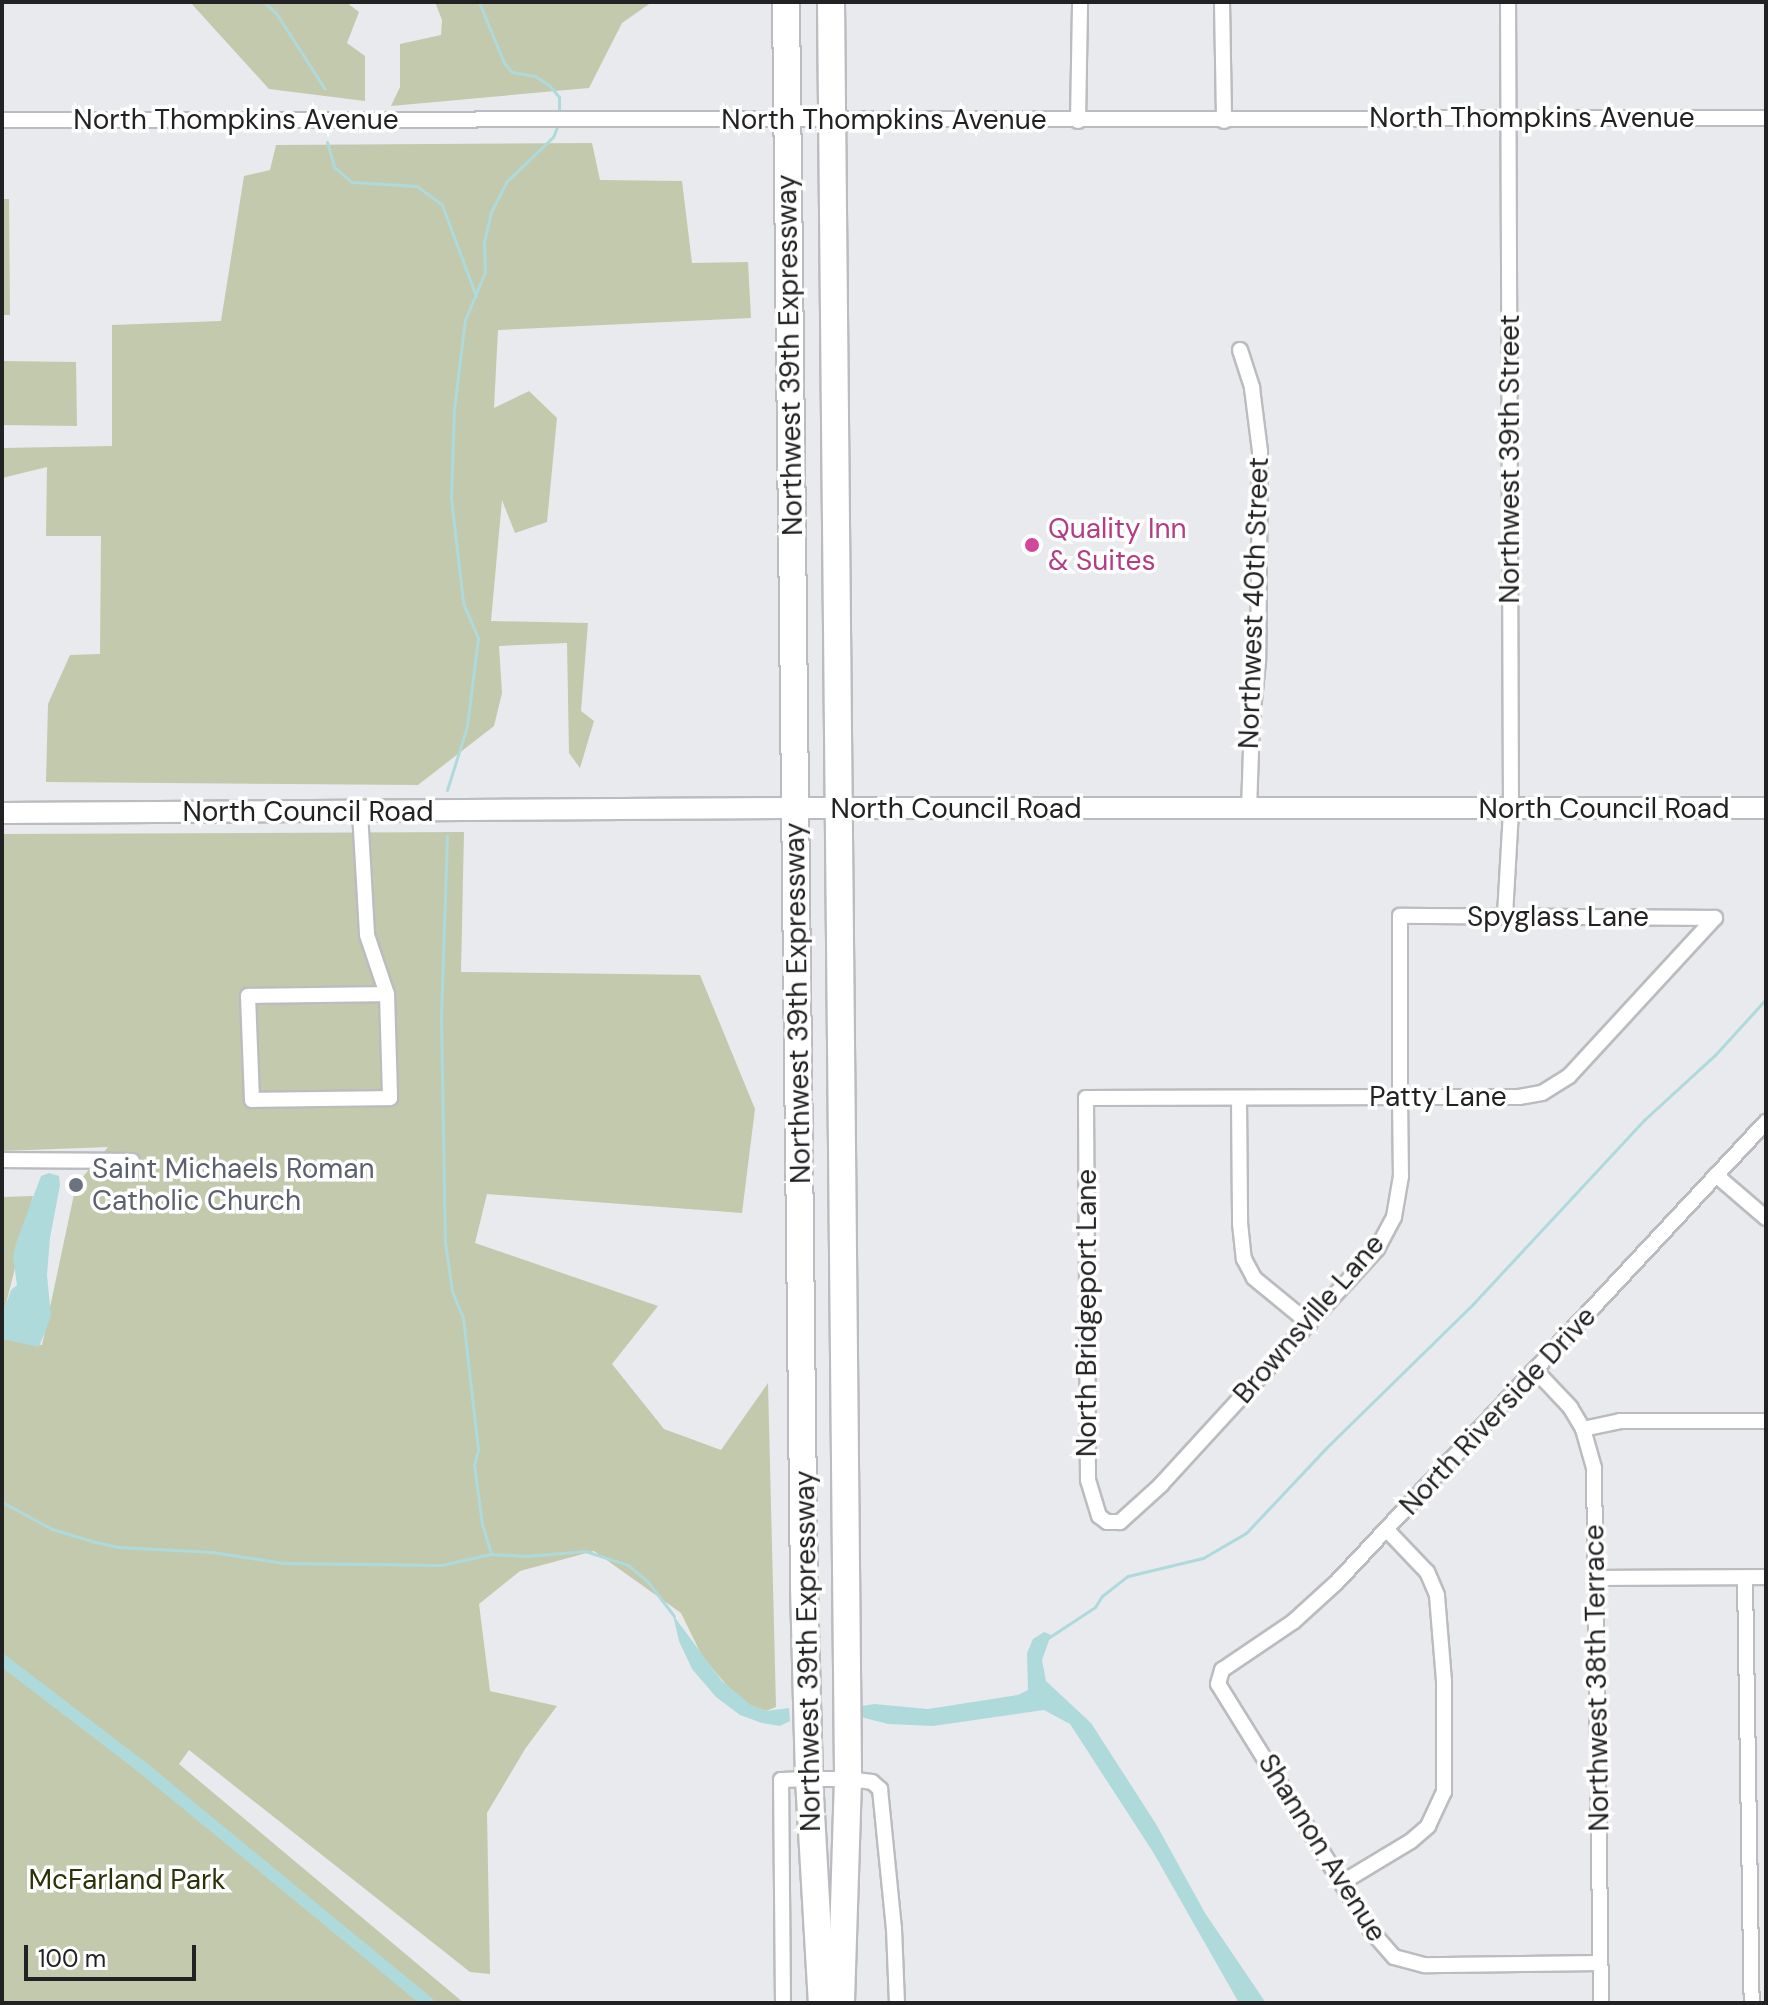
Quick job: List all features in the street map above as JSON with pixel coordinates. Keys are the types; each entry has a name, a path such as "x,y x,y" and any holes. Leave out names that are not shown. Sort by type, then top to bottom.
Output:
{"highway":[{"name":"Northwest 39th Expressway","path":"786,2 809,1779 822,2003"},
{"name":"Northwest 39th Expressway","path":"831,2 848,1779 841,2003"}],"main road":[{"name":"North Council Road","path":"2,813 795,808 1766,808"}],"street":[{"path":"1078,121 1080,2"},
{"path":"1222,2 1224,121"},
{"name":"Northwest 39th Street","path":"1505,915 1511,810 1508,2"},
{"name":"North Thompkins Avenue","path":"2,120 1766,118"},
{"name":"Northwest 40th Street","path":"1240,350 1252,388 1260,451 1258,661 1251,733 1249,810"},
{"path":"360,812 367,935 387,994 390,1098 252,1100 248,996 387,994"},
{"name":"Spyglass Lane","path":"1400,916 1715,918"},
{"name":"Brownsville Lane","path":"1107,1522 1120,1522 1134,1512 1377,1249 1394,1217 1401,1189 1400,916"},
{"name":"Patty Lane","path":"1086,1098 1400,1097 1542,1093 1569,1076 1715,918"},
{"name":"North Bridgeport Lane","path":"1086,1098 1088,1480 1099,1516 1107,1522"},
{"path":"1239,1098 1240,1223 1244,1259 1254,1278 1310,1324"},
{"name":"North Riverside Drive","path":"1218,1684 1222,1670 1293,1622 1387,1530 1766,1122"},
{"path":"2,1160 132,1161"},
{"path":"1716,1175 1766,1218"},
{"name":"Northwest 38th Terrace","path":"1536,1371 1570,1407 1583,1429 1594,1468 1601,2003"},
{"path":"1583,1429 1620,1421 1766,1421"},
{"path":"1343,1882 1411,1841 1428,1826 1444,1792 1444,1681 1437,1595 1427,1572 1387,1530"},
{"path":"1596,1578 1766,1577"},
{"path":"1745,1578 1759,1962 1752,2003"},
{"name":"Shannon Avenue","path":"1218,1684 1380,1944 1394,1957 1406,1963 1600,1963"},
{"path":"783,2003 781,1780 809,1779 872,1782 883,1799 897,2003"}],"green space":[{"path":"190,2 346,2 359,12 347,43 365,56 365,101 269,89"},
{"path":"435,2 652,2 622,23 589,88 391,106 400,87 400,44 441,35 442,20"},
{"path":"592,143 600,180 682,181 692,263 748,262 751,318 498,330 494,408 529,391 557,418 547,522 515,533 502,500 491,621 588,623 581,711 594,721 580,768 569,753 567,643 499,646 502,693 494,726 418,785 46,782 48,704 70,655 100,654 101,536 46,536 47,467 2,478 2,448 112,446 112,325 221,321 244,176 270,170 276,145"},
{"path":"2,199 9,199 10,315 2,315"},
{"path":"2,361 76,362 77,426 2,425"},
{"name":"McFarland Park","path":"464,832 461,972 700,975 755,1109 742,1213 487,1194 475,1243 658,1306 612,1364 664,1429 721,1450 768,1383 776,1707 766,1711 750,1705 729,1688 702,1656 681,1613 594,1551 520,1571 479,1604 490,1691 557,1706 525,1749 487,1813 490,1974 470,1972 189,1750 179,1764 464,2003 2,2003 2,1338 42,1345 76,1185 108,1147 2,1151 2,834"},
{"path":"33,1196 5,1308 2,1318 2,1197"}],"water":[{"path":"49,1173 59,1176 60,1185 47,1275 51,1316 39,1347 2,1339 2,1316 11,1290 17,1285 13,1257 16,1243 41,1176"},
{"path":"673,1615 722,1681 751,1705 766,1711 789,1708 790,1721 780,1726 762,1723 740,1715 716,1697 692,1669 679,1641"},
{"path":"1044,1632 1051,1635 1042,1660 1046,1681 1091,1723 1156,1824 1205,1913 1266,2003 1239,2003 1153,1852 1070,1724 1044,1710 933,1726 888,1724 861,1717 862,1706 874,1704 928,1709 1018,1695 1028,1690 1027,1653 1033,1639"}],"waterway":[{"path":"264,2 276,13 325,89"},
{"path":"479,2 504,63 512,72 535,76 549,85 559,97 559,111"},
{"path":"447,790 467,726 478,638 463,602 451,498 454,409 465,320 485,272 484,242 491,212 506,182 553,137 557,127"},
{"path":"327,142 334,167 352,182 417,186 442,205 476,296"},
{"path":"447,836 441,1017 445,1242 452,1291 463,1318 478,1450 474,1465 482,1524 491,1554"},
{"path":"1048,1638 1095,1607 1102,1596 1128,1576 1203,1558 1246,1533 1326,1448 1472,1305 1644,1120 1715,1055 1766,999"},
{"path":"2,1502 52,1529 118,1547 213,1552 283,1563 441,1565 491,1554 527,1556 585,1551 628,1565 648,1582 674,1616"},
{"path":"2,1660 142,1767 428,2003"}],"place":[{"name":"Quality Inn & Suites","path":"1032,545"},
{"name":"Saint Michaels Roman Catholic Church","path":"76,1185"}]}
